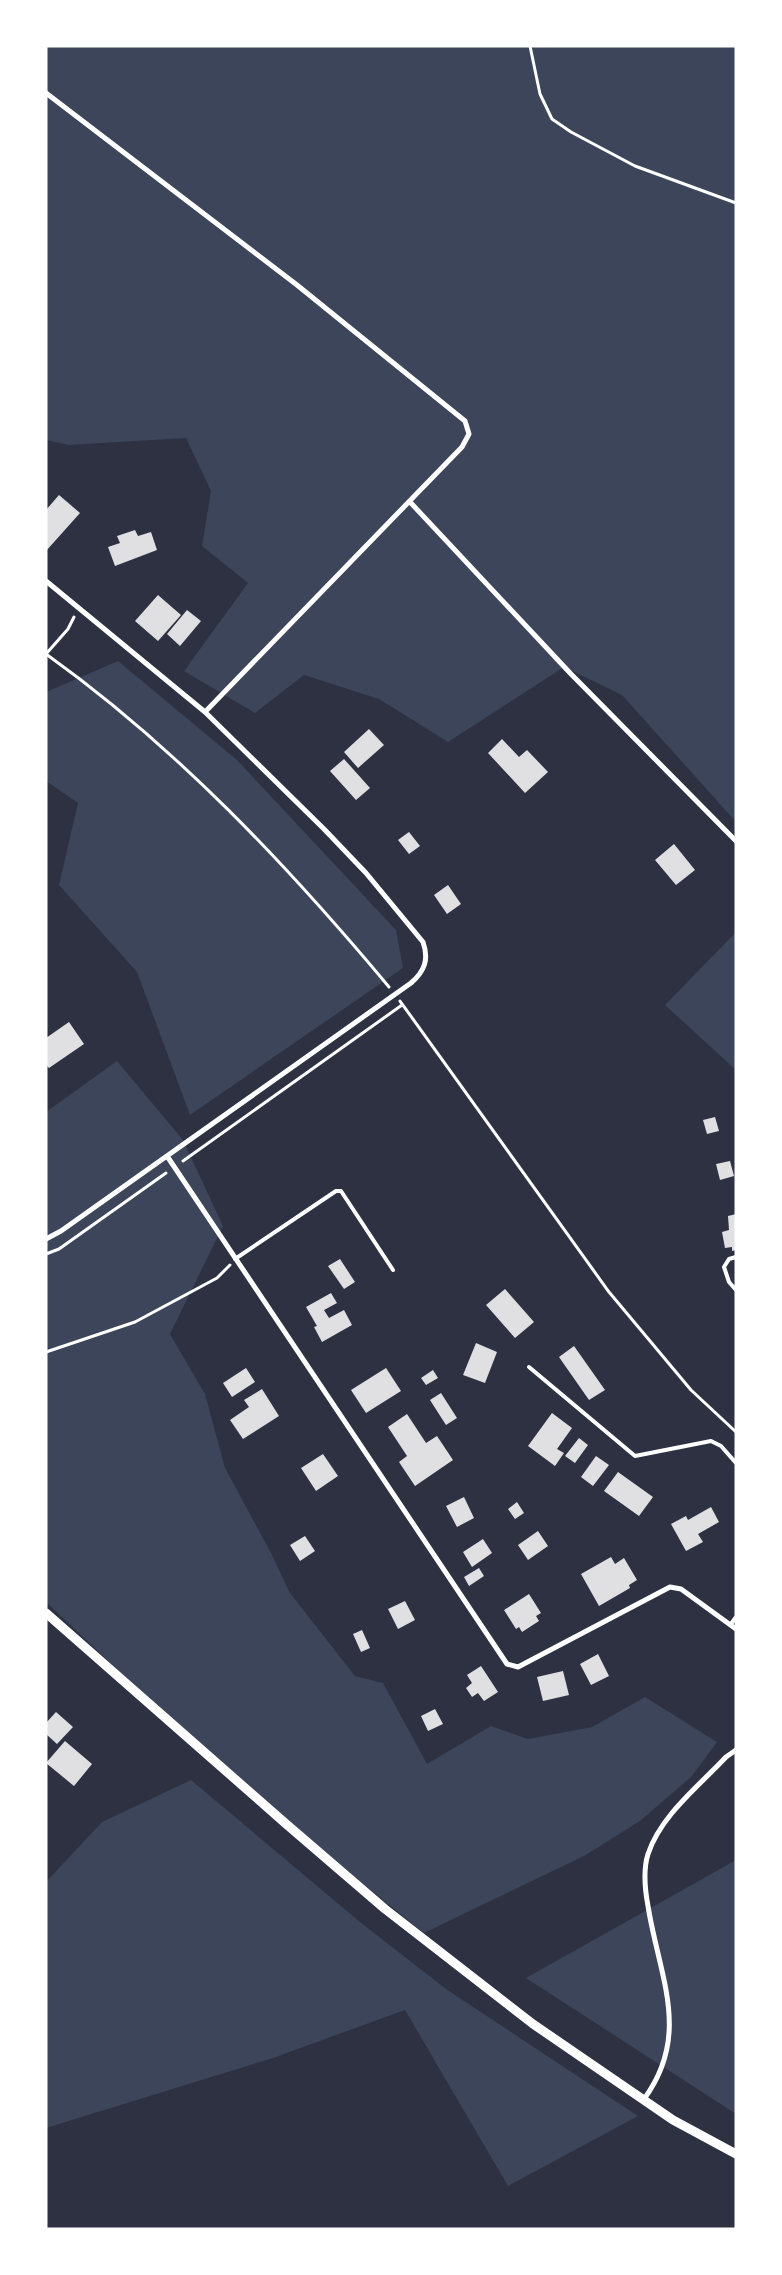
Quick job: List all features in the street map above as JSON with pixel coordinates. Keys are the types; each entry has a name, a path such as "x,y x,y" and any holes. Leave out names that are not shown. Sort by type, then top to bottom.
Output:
{"street":[{"path":"46,93 297,285 465,420 469,434 462,447 410,502 205,712"},
{"path":"410,502 571,674 736,842"},
{"path":"46,581 205,712 366,873 423,942 426,952 425,964 420,975 395,994 61,1231 46,1239"},
{"path":"167,1156 507,1664 518,1667 670,1587 681,1589 736,1629"},
{"path":"46,1613 284,1823 385,1908 533,2024 673,2120 736,2154"},
{"path":"644,2099 658,2080 670,2026 668,1997 647,1899 645,1876 647,1856 655,1838 670,1816 726,1757 736,1750"}],"lane":[{"path":"235,1259 336,1191 341,1191 393,1270"},
{"path":"736,1257 729,1259 724,1267 729,1282 736,1290"},
{"path":"529,1367 635,1456 711,1441 722,1446 736,1463"},
{"path":"731,1624 736,1617"}],"path":[{"path":"530,46 540,94 552,118 571,132 635,166 736,203"},
{"path":"79,607 68,629 46,654 80,678 126,716 219,800 319,904 395,994 609,1292 691,1390 736,1432"},
{"path":"46,1254 87,1229 174,1168 402,1004"},
{"path":"46,1352 134,1322 218,1278 235,1259"}],"shaded area":[{"path":"46,46 736,46 736,822 622,695 564,667 448,742 379,699 304,675 255,713 184,671 248,583 202,546 211,491 186,438 69,445 46,440"},
{"path":"118,661 237,760 396,930 403,968 190,1115 137,972 59,885 78,803 46,781 46,692"},
{"path":"736,932 736,1070 665,1005"},
{"path":"117,1061 183,1140 223,1226 170,1334 205,1394 225,1468 271,1553 290,1593 355,1676 383,1683 427,1764 491,1726 528,1739 592,1727 645,1697 717,1742 692,1776 640,1821 584,1856 424,1933 302,1835 120,1672 46,1602 46,1112"},
{"path":"191,1780 360,1922 446,1989 638,2116 508,2186 405,2010 273,2058 46,2128 46,1882 102,1822"},
{"path":"736,1860 736,2114 526,1978"}],"building":[{"path":"59,495 80,513 46,551 46,510"},
{"path":"135,530 138,536 151,532 157,550 115,566 108,547 120,543 117,536"},
{"path":"158,595 181,615 158,641 135,621"},
{"path":"187,610 201,621 180,646 167,634"},
{"path":"369,729 384,745 358,768 344,752"},
{"path":"502,739 519,757 527,750 548,772 525,793 488,753"},
{"path":"344,759 370,788 356,800 330,771"},
{"path":"409,832 420,846 409,854 398,840"},
{"path":"674,844 695,870 676,885 655,860"},
{"path":"448,885 461,904 447,914 434,895"},
{"path":"69,1022 84,1044 49,1068 46,1065 46,1038"},
{"path":"715,1117 719,1131 707,1134 703,1120"},
{"path":"730,1161 734,1176 720,1180 716,1164"},
{"path":"736,1214 736,1250 732,1251 732,1247 725,1248 722,1232 729,1230 728,1216"},
{"path":"340,1259 355,1282 344,1289 328,1266"},
{"path":"505,1289 534,1322 515,1338 486,1305"},
{"path":"331,1293 337,1303 324,1310 329,1318 344,1310 352,1325 322,1342 314,1327 317,1326 306,1307"},
{"path":"476,1343 497,1352 485,1383 463,1375"},
{"path":"574,1346 605,1390 589,1400 559,1357"},
{"path":"246,1368 255,1382 232,1397 223,1383"},
{"path":"386,1368 401,1391 366,1413 351,1390"},
{"path":"433,1370 438,1378 426,1385 421,1378"},
{"path":"262,1389 279,1416 243,1439 230,1420 249,1407 244,1400"},
{"path":"441,1393 457,1418 446,1425 430,1400"},
{"path":"552,1413 572,1428 557,1449 564,1453 555,1466 528,1446"},
{"path":"407,1414 426,1443 437,1436 453,1460 415,1486 399,1462 407,1456 388,1427"},
{"path":"579,1438 588,1445 575,1463 565,1456"},
{"path":"323,1454 338,1476 316,1491 301,1468"},
{"path":"596,1456 609,1465 593,1486 581,1477"},
{"path":"618,1472 653,1497 639,1516 604,1491"},
{"path":"464,1497 474,1518 457,1527 446,1506"},
{"path":"517,1502 524,1513 515,1519 508,1509"},
{"path":"711,1507 719,1522 698,1534 703,1542 686,1551 671,1524 686,1516 688,1520"},
{"path":"538,1531 548,1546 528,1560 518,1545"},
{"path":"305,1536 315,1551 300,1561 290,1545"},
{"path":"483,1539 492,1553 472,1567 463,1552"},
{"path":"611,1557 615,1564 624,1558 637,1580 629,1585 630,1588 599,1606 581,1574"},
{"path":"479,1568 484,1576 469,1586 464,1577"},
{"path":"529,1594 541,1613 536,1616 539,1621 522,1632 519,1627 516,1629 504,1610"},
{"path":"405,1601 415,1620 398,1629 388,1609"},
{"path":"362,1630 370,1648 361,1652 353,1634"},
{"path":"598,1654 609,1676 591,1685 580,1664"},
{"path":"481,1666 498,1692 484,1701 478,1693 472,1697 466,1688 472,1683 467,1675"},
{"path":"563,1671 569,1695 543,1701 537,1677"},
{"path":"435,1709 443,1724 428,1731 421,1716"},
{"path":"56,1712 73,1727 57,1744 46,1734 46,1723"},
{"path":"65,1741 92,1764 74,1786 46,1763"}]}
